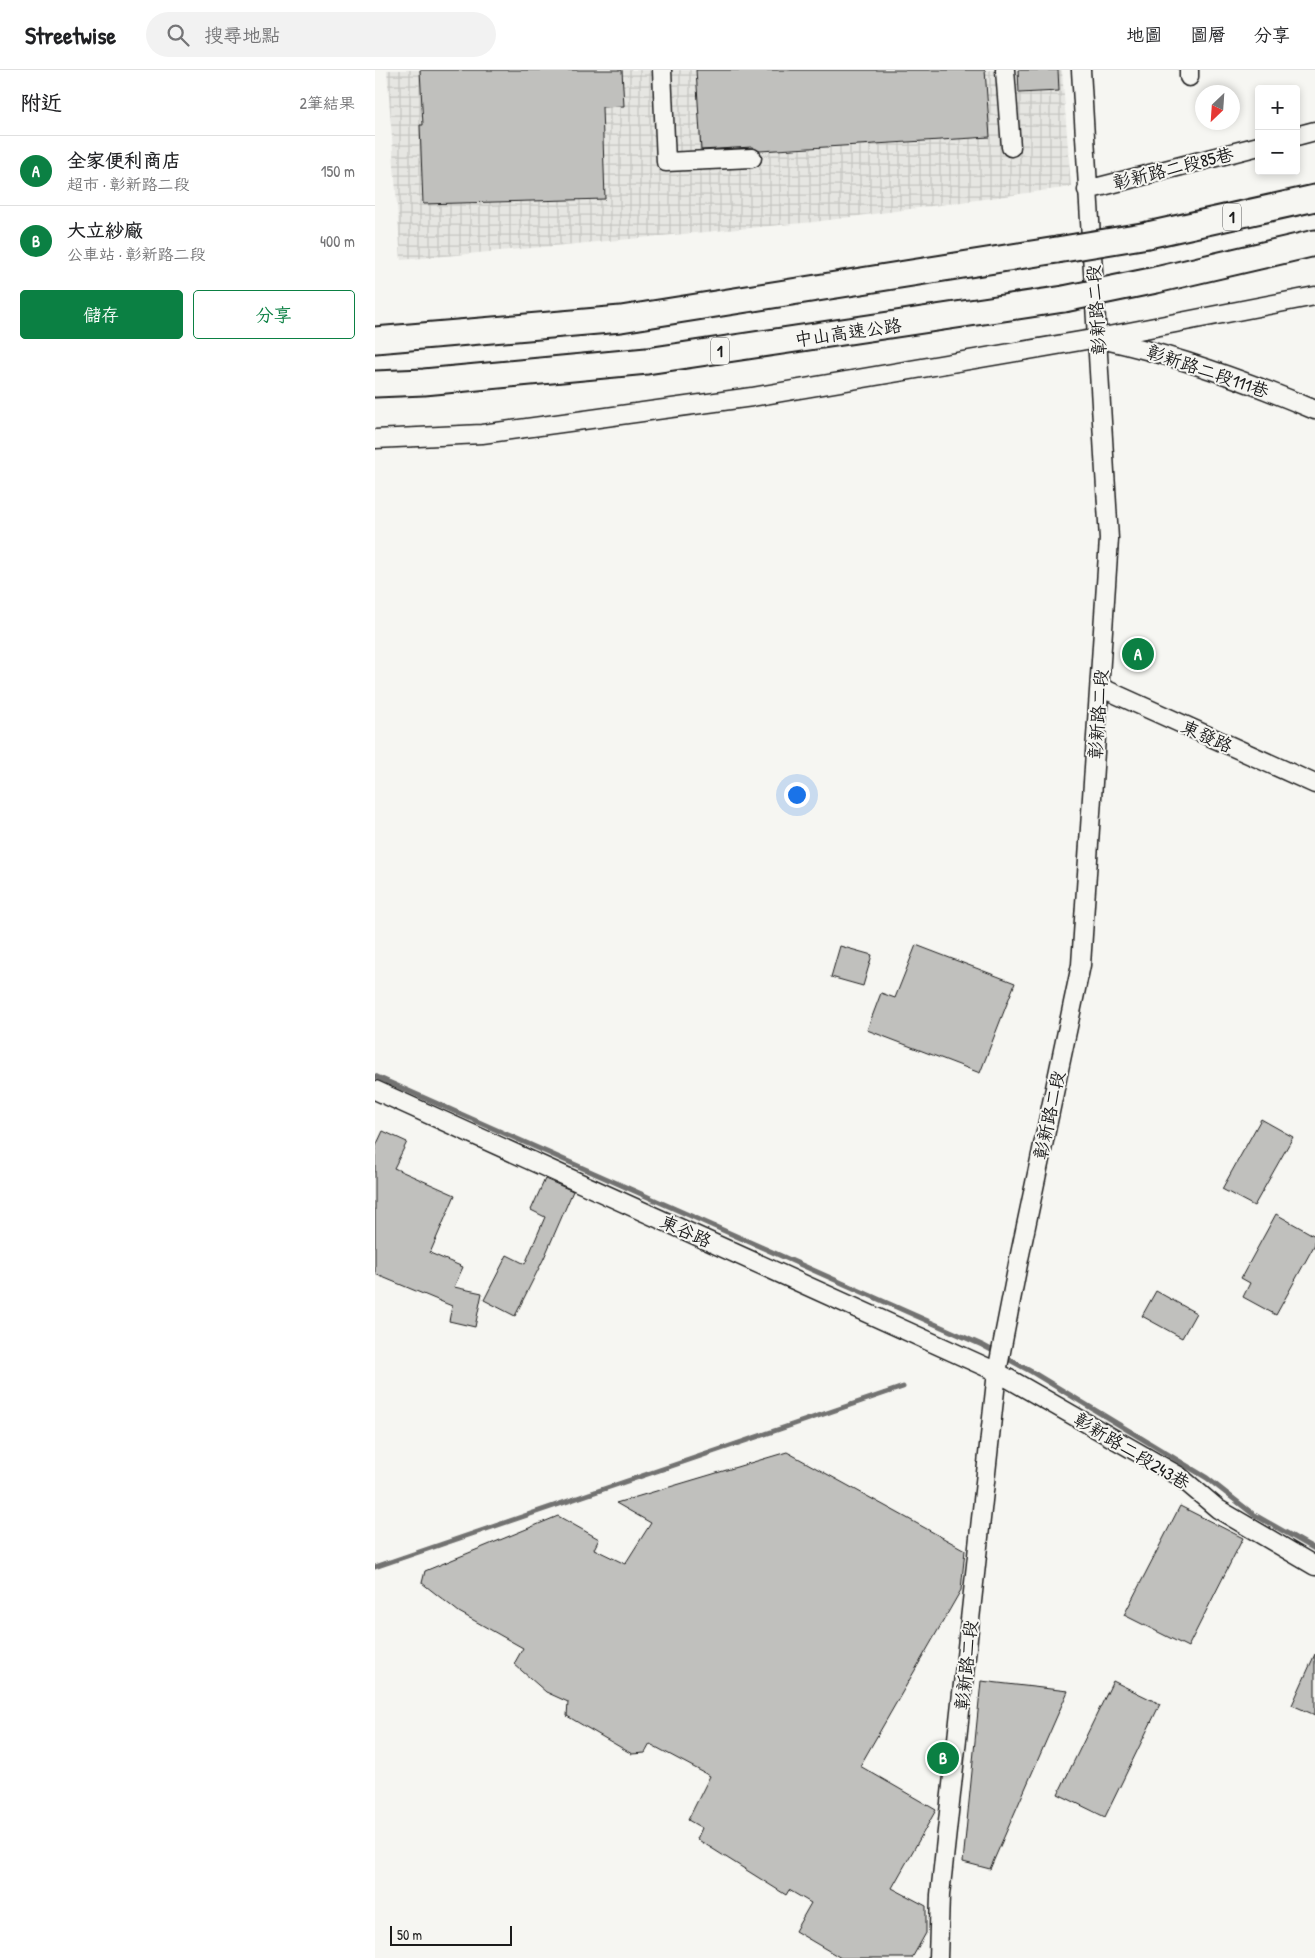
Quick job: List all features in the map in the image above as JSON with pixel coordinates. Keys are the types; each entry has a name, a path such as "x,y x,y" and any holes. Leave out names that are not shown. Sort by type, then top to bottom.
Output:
{"highway":[{"name":"1","path":"375,340 621,319 1148,235 1315,198"},
{"name":"中山高速公路","path":"375,384 424,382 647,361 1064,299 1315,243"}],"street":[{"path":"662,70 666,162 752,158"},
{"path":"1005,70 1011,147"},
{"name":"彰新路二段","path":"938,1958 940,1895 997,1372 1081,965 1109,539 1081,70"},
{"path":"1300,135 1315,131"},
{"name":"彰新路二段85巷","path":"1087,190 1255,147"},
{"path":"375,439 482,434 752,397 1098,338 1315,296"},
{"name":"彰新路二段111巷","path":"1098,338 1150,350 1254,384 1315,410"},
{"name":"東發路","path":"1100,687 1315,784"},
{"name":"東谷路","path":"375,1090 997,1372"},
{"name":"彰新路二段243巷","path":"997,1372 1179,1476 1218,1509 1315,1566"}],"shaded area":[{"path":"387,70 1062,70 1071,187 814,222 401,260"}],"building":[{"path":"420,70 622,70 624,106 602,107 605,199 423,204 420,125 423,125"},
{"path":"696,70 985,70 990,137 760,151 752,147 701,150"},
{"path":"1018,70 1058,70 1059,91 1019,93"},
{"path":"916,945 1015,983 980,1073 867,1030 881,993 895,998"},
{"path":"840,946 872,955 863,986 831,977"},
{"path":"1261,1119 1293,1137 1254,1206 1222,1189"},
{"path":"383,1131 407,1142 394,1168 455,1195 430,1253 463,1267 454,1287 482,1293 475,1327 449,1321 452,1306 375,1274 375,1148"},
{"path":"545,1179 573,1191 544,1258 515,1316 484,1300 507,1255 525,1264 545,1217 531,1210"},
{"path":"1276,1214 1315,1236 1315,1244 1276,1315 1243,1297 1250,1283 1241,1278"},
{"path":"1156,1291 1196,1313 1182,1338 1142,1316"},
{"path":"787,1452 965,1550 961,1590 860,1766 936,1810 892,1888 926,1906 926,1933 912,1958 841,1958 795,1931 811,1903 789,1890 786,1895 697,1839 702,1828 688,1820 710,1776 650,1744 645,1753 632,1754 567,1716 568,1702 546,1692 514,1664 523,1648 459,1612 422,1583 425,1571 558,1516 599,1539 594,1549 625,1564 651,1523 616,1503"},
{"path":"1180,1506 1243,1538 1188,1647 1124,1615"},
{"path":"1315,1654 1315,1715 1292,1705"},
{"path":"981,1681 1068,1691 990,1869 963,1862"},
{"path":"1113,1681 1160,1704 1105,1817 1058,1794"}],"waterway":[{"path":"375,1076 982,1345 1032,1372 1207,1478 1253,1514 1315,1549"},
{"path":"375,1567 903,1387"}],"place":[{"name":"全家便利商店","path":"1138,654"},
{"name":"大立紗廠","path":"943,1758"}]}
